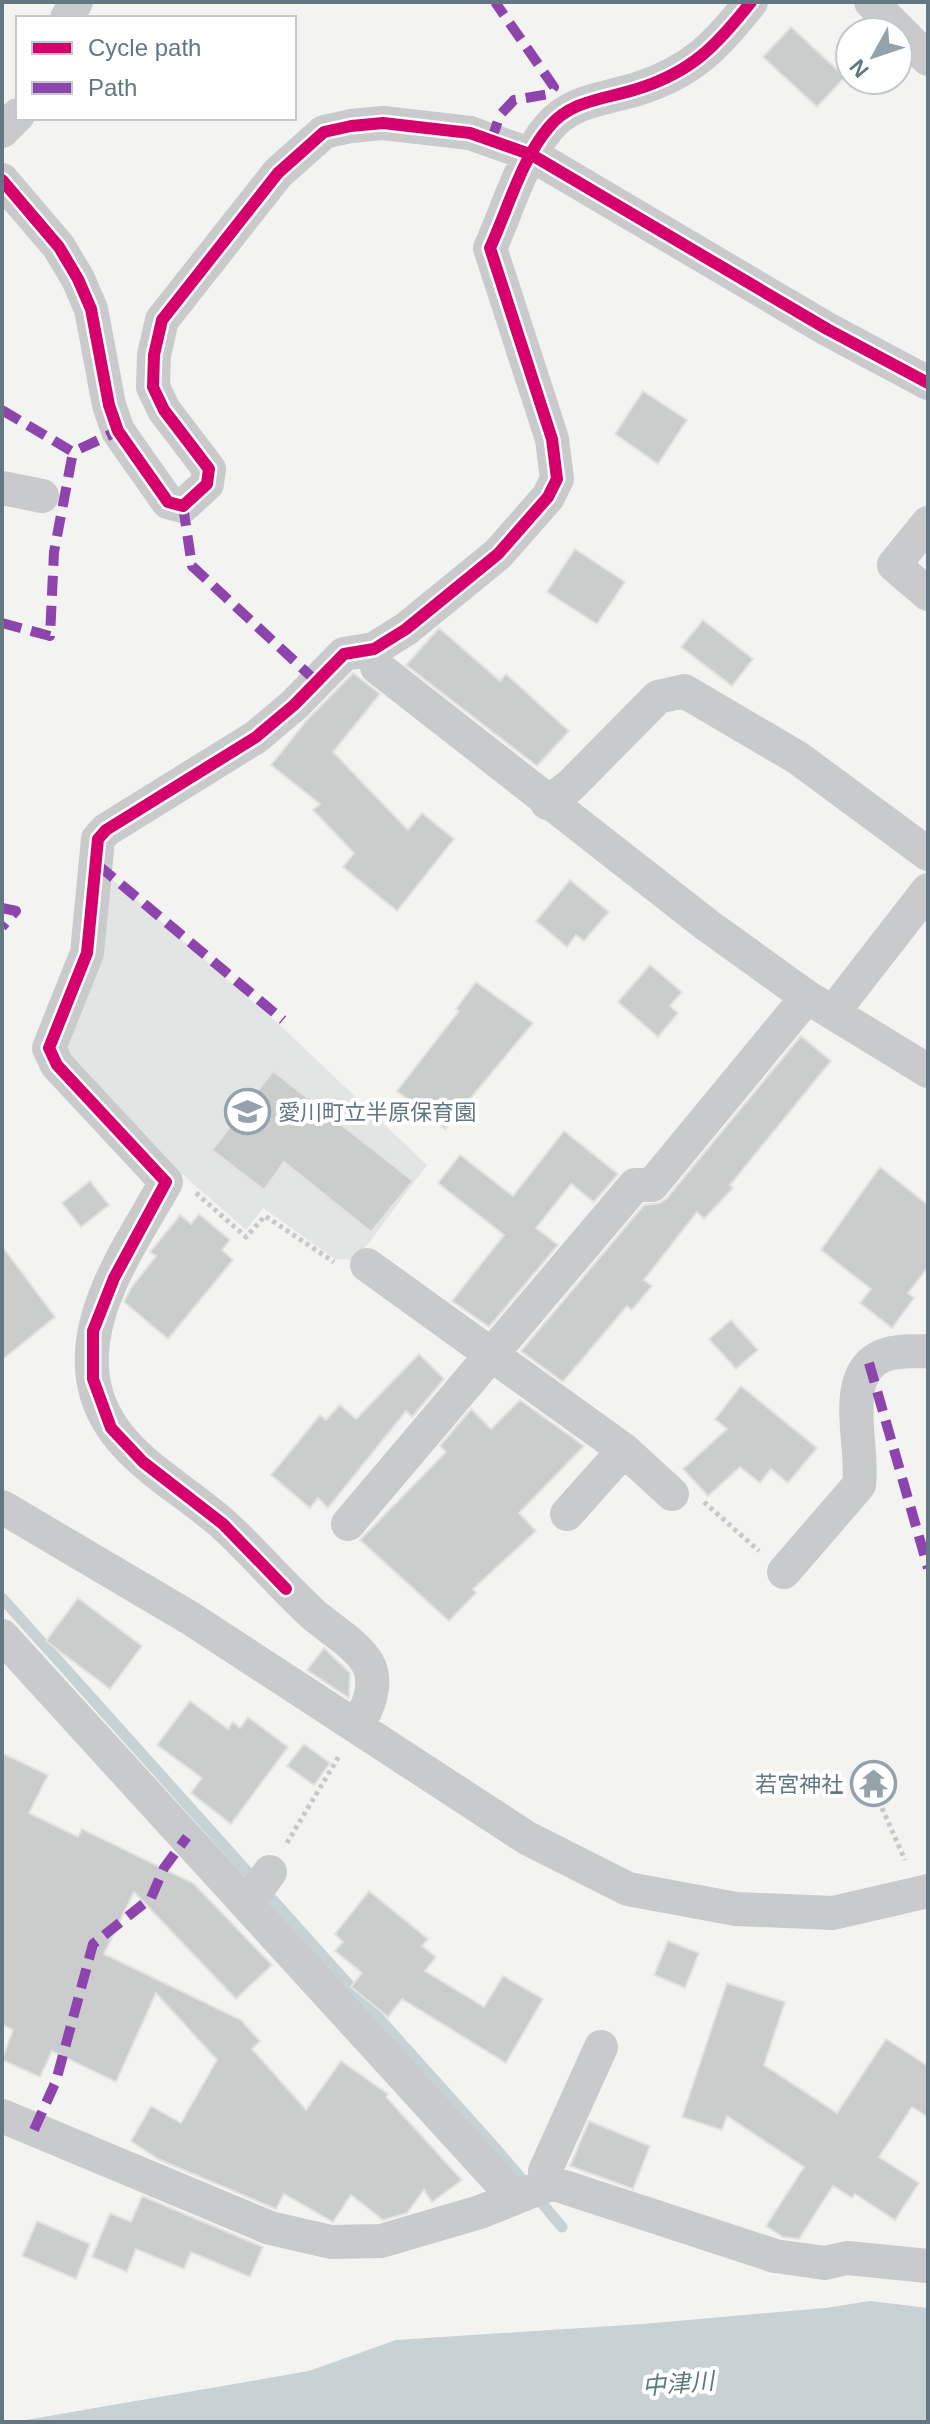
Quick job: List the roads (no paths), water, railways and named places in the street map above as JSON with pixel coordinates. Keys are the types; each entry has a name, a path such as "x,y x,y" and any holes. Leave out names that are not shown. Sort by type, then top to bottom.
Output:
{"street":[{"path":"357,1727 369,1707 372,1689 368,1664 286,1589 223,1524 143,1462 111,1428 93,1379 93,1331 114,1278 166,1182 57,1065 49,1048 87,953 98,839 119,822 256,737 294,705 344,654 374,649 406,629 498,554 548,497 557,479 552,439 490,248 532,155 550,126 571,109 638,89 693,62 717,45 751,2"},
{"path":"871,2 928,59"},
{"path":"2,180 59,247 78,279 91,309 109,405 118,431 168,502 183,506 207,484 209,469 164,410 153,387 154,355 162,320 278,173 324,132 383,123 470,133 532,155 813,321 928,383"},
{"path":"2,488 42,496"},
{"path":"928,523 894,565 928,594"},
{"path":"374,649 377,667 547,803 821,1004 928,1071"},
{"path":"547,803 570,786 658,697 684,691 798,758 928,854"},
{"path":"348,1524 635,1185 652,1185 928,890"},
{"path":"367,1265 494,1353 624,1450 672,1494"},
{"path":"784,1572 859,1485 857,1386 863,1370 886,1354 928,1351"},
{"path":"567,1514 624,1450"},
{"path":"2,1507 190,1618 527,1838 628,1889 689,1902 781,1912 833,1913 924,1893"},
{"path":"2,1636 513,2196"},
{"path":"248,1903 270,1872"},
{"path":"552,2183 545,2171 601,2047"},
{"path":"2,2116 270,2228 331,2242 381,2241 480,2212 513,2196 552,2183 775,2256 825,2263 847,2258 928,2266"}],"water":[{"name":"中津川","path":"870,2301 928,2308 928,2422 14,2422 309,2371 396,2340 643,2324 825,2308"}],"waterway":[{"path":"2,1598 498,2151 562,2227"}],"place":[{"name":"愛川町立半原保育園","path":"247,1112"},
{"name":"若宮神社","path":"874,1784"}]}
